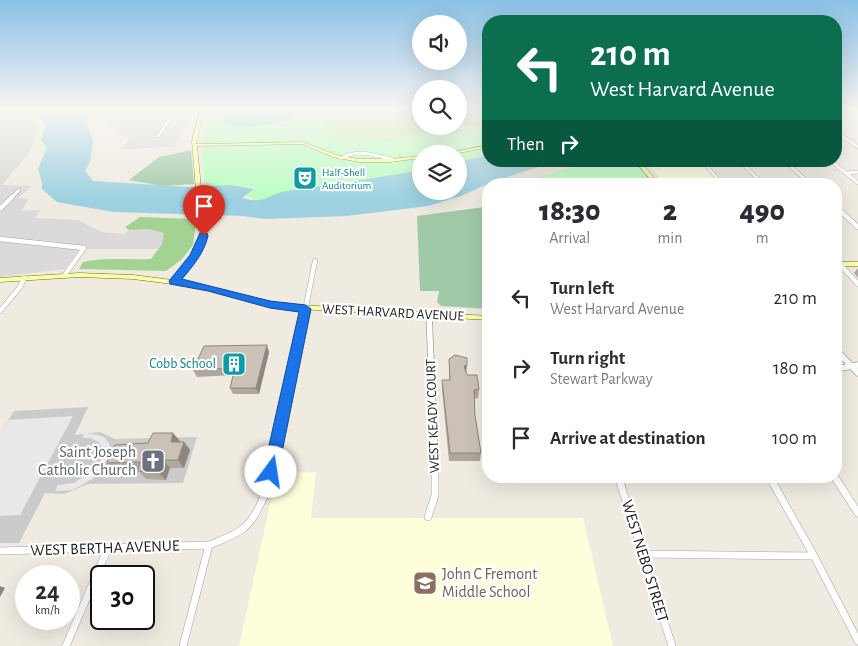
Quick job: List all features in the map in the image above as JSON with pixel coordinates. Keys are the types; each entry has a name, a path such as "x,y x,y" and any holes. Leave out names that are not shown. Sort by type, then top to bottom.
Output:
{"main road":[{"path":"174,281 194,257 204,236 195,140"},
{"path":"195,145 303,143 341,158 393,160 412,158"},
{"path":"467,150 482,147"},
{"path":"642,167 653,178"},
{"path":"842,263 858,264"},
{"name":"WEST HARVARD AVENUE","path":"0,280 111,275 174,281 270,304 306,309 482,318"}],"street":[{"path":"847,140 858,148"},
{"path":"707,167 717,178"},
{"path":"746,167 757,178"},
{"path":"792,167 803,178"},
{"path":"838,167 858,183"},
{"path":"845,173 858,172"},
{"path":"0,209 19,190"},
{"path":"842,212 858,227"},
{"path":"0,239 84,248 64,276"},
{"path":"184,646 210,546 231,536 245,526 262,501 274,460 315,261"},
{"path":"842,268 858,284"},
{"path":"0,311 20,287 24,278"},
{"name":"WEST KEADY COURT","path":"428,517 435,495 436,484 429,315"},
{"path":"842,357 858,373"},
{"path":"842,368 858,365"},
{"name":"WEST NEBO STREET","path":"620,483 672,646"},
{"path":"772,483 814,556 858,642 854,646"},
{"path":"839,483 858,513"},
{"name":"WEST BERTHA AVENUE","path":"0,551 210,546"},
{"path":"66,646 108,548"},
{"path":"642,554 814,556"}],"shaded area":[{"path":"0,140 34,140 30,151 2,185 32,186 18,198 28,199 22,211 41,210 35,218 78,220 101,232 124,234 129,230 149,229 165,233 162,244 158,249 79,249 65,269 0,277"},
{"path":"128,140 177,140 173,147 122,149"},
{"path":"191,150 194,184 162,186 129,180 159,157"},
{"path":"651,167 708,167 717,178 659,178"},
{"path":"482,207 482,309 441,306 437,302 439,291 420,291 417,216"},
{"path":"88,407 75,435 100,432 115,439 197,437 183,483 88,484 64,494 45,493 19,543 0,543 0,434 14,411"},
{"path":"73,416 20,515 0,516 0,434 9,420"},
{"path":"85,433 104,437 109,443 111,451 102,469 97,476 72,490 55,491 58,485 74,483 97,468 104,453 99,442 90,438 82,438"},
{"name":"John C Fremont Middle School","path":"316,472 311,518 583,518 613,646 239,646 277,473"}],"green space":[{"path":"203,140 482,140 482,158 467,160 467,145 412,145 412,172 264,201 245,195 255,187 205,185"},
{"path":"344,140 394,140 391,141"},
{"path":"574,167 642,167 652,178 536,178"},
{"path":"140,217 192,219 196,222 193,245 181,260 166,271 79,269 83,262 91,260 151,259 162,244 164,233 149,229 129,230 125,227"}],"water":[{"path":"41,140 92,140 90,162 85,171 93,181 190,187 231,185 254,189 242,198 262,200 280,192 412,171 412,200 448,200 428,206 347,216 266,219 243,216 113,212 57,202 42,189 38,169 47,147"},
{"path":"482,157 482,167 539,167 504,178 482,178 482,187 467,193 467,160"}],"building":[{"name":"Cobb School","path":"267,345 256,388 230,388 235,368 193,370 204,346"},
{"path":"455,355 467,358 467,365 464,366 467,375 477,375 479,389 474,390 475,415 481,453 450,453 442,380 450,380 449,359"},
{"path":"153,433 173,433 171,442 184,442 178,460 163,460 158,472 138,471 140,462 107,463 115,445 148,443"}],"place":[{"name":"Half-Shell Auditorium","path":"305,178"},
{"name":"Cobb School","path":"234,364"},
{"name":"Saint Joseph Catholic Church","path":"153,461"},
{"name":"John C Fremont Middle School","path":"425,583"}],"route":[{"path":"204,236 194,257 174,281 270,304 306,309 271,472"}]}
